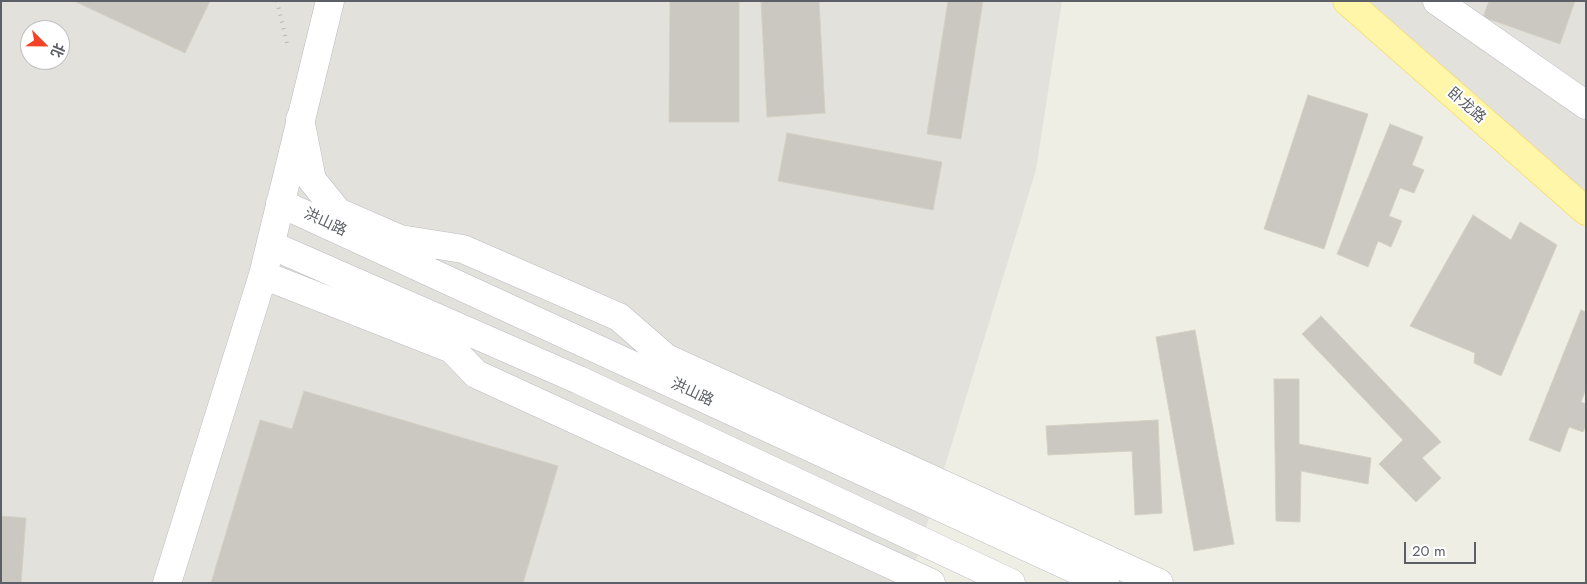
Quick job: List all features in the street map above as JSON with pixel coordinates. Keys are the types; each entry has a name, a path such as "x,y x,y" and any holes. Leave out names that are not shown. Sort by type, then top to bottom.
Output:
{"main road":[{"name":"卧龙路","path":"1347,1 1586,211"}],"street":[{"path":"167,583 264,275 300,119 330,1"},
{"path":"1437,1 1470,12 1584,97"},
{"path":"300,119 312,180 338,212 400,239 463,250 619,317 666,358 1075,565 1159,583"},
{"name":"洪山路","path":"280,203 1075,565 1104,583"},
{"path":"271,245 579,380 1011,583"},
{"path":"264,275 452,349 476,374 931,583"}],"shaded area":[{"path":"1,1 1062,1 1036,170 909,583 1,583"},
{"path":"1347,1 1586,1 1586,211"}],"building":[{"path":"74,1 210,1 185,53"},
{"path":"670,1 739,1 739,122 669,122"},
{"path":"761,1 819,1 825,113 767,117"},
{"path":"948,1 983,1 961,139 927,134"},
{"path":"1489,1 1575,1 1560,44 1483,17"},
{"path":"1308,95 1368,114 1324,249 1264,229"},
{"path":"1390,124 1423,137 1412,165 1424,170 1414,193 1400,188 1389,216 1402,221 1391,247 1378,241 1368,267 1337,254"},
{"path":"787,133 942,162 933,210 778,181"},
{"path":"1473,215 1511,240 1520,222 1557,245 1501,376 1474,363 1475,353 1410,326"},
{"path":"1581,310 1586,312 1586,389 1581,402 1586,404 1586,426 1583,432 1569,427 1560,452 1529,440"},
{"path":"1321,316 1441,442 1422,458 1441,478 1416,502 1379,464 1403,440 1302,334"},
{"path":"1195,330 1234,544 1194,551 1156,337"},
{"path":"1274,379 1299,379 1299,444 1371,458 1368,484 1301,471 1300,522 1276,521"},
{"path":"304,391 558,466 523,583 211,583 260,420 292,429"},
{"path":"1158,420 1162,513 1135,515 1132,451 1048,455 1046,426"},
{"path":"1,516 26,518 21,583 1,583"}],"railway":[{"path":"277,1 288,48"}]}
